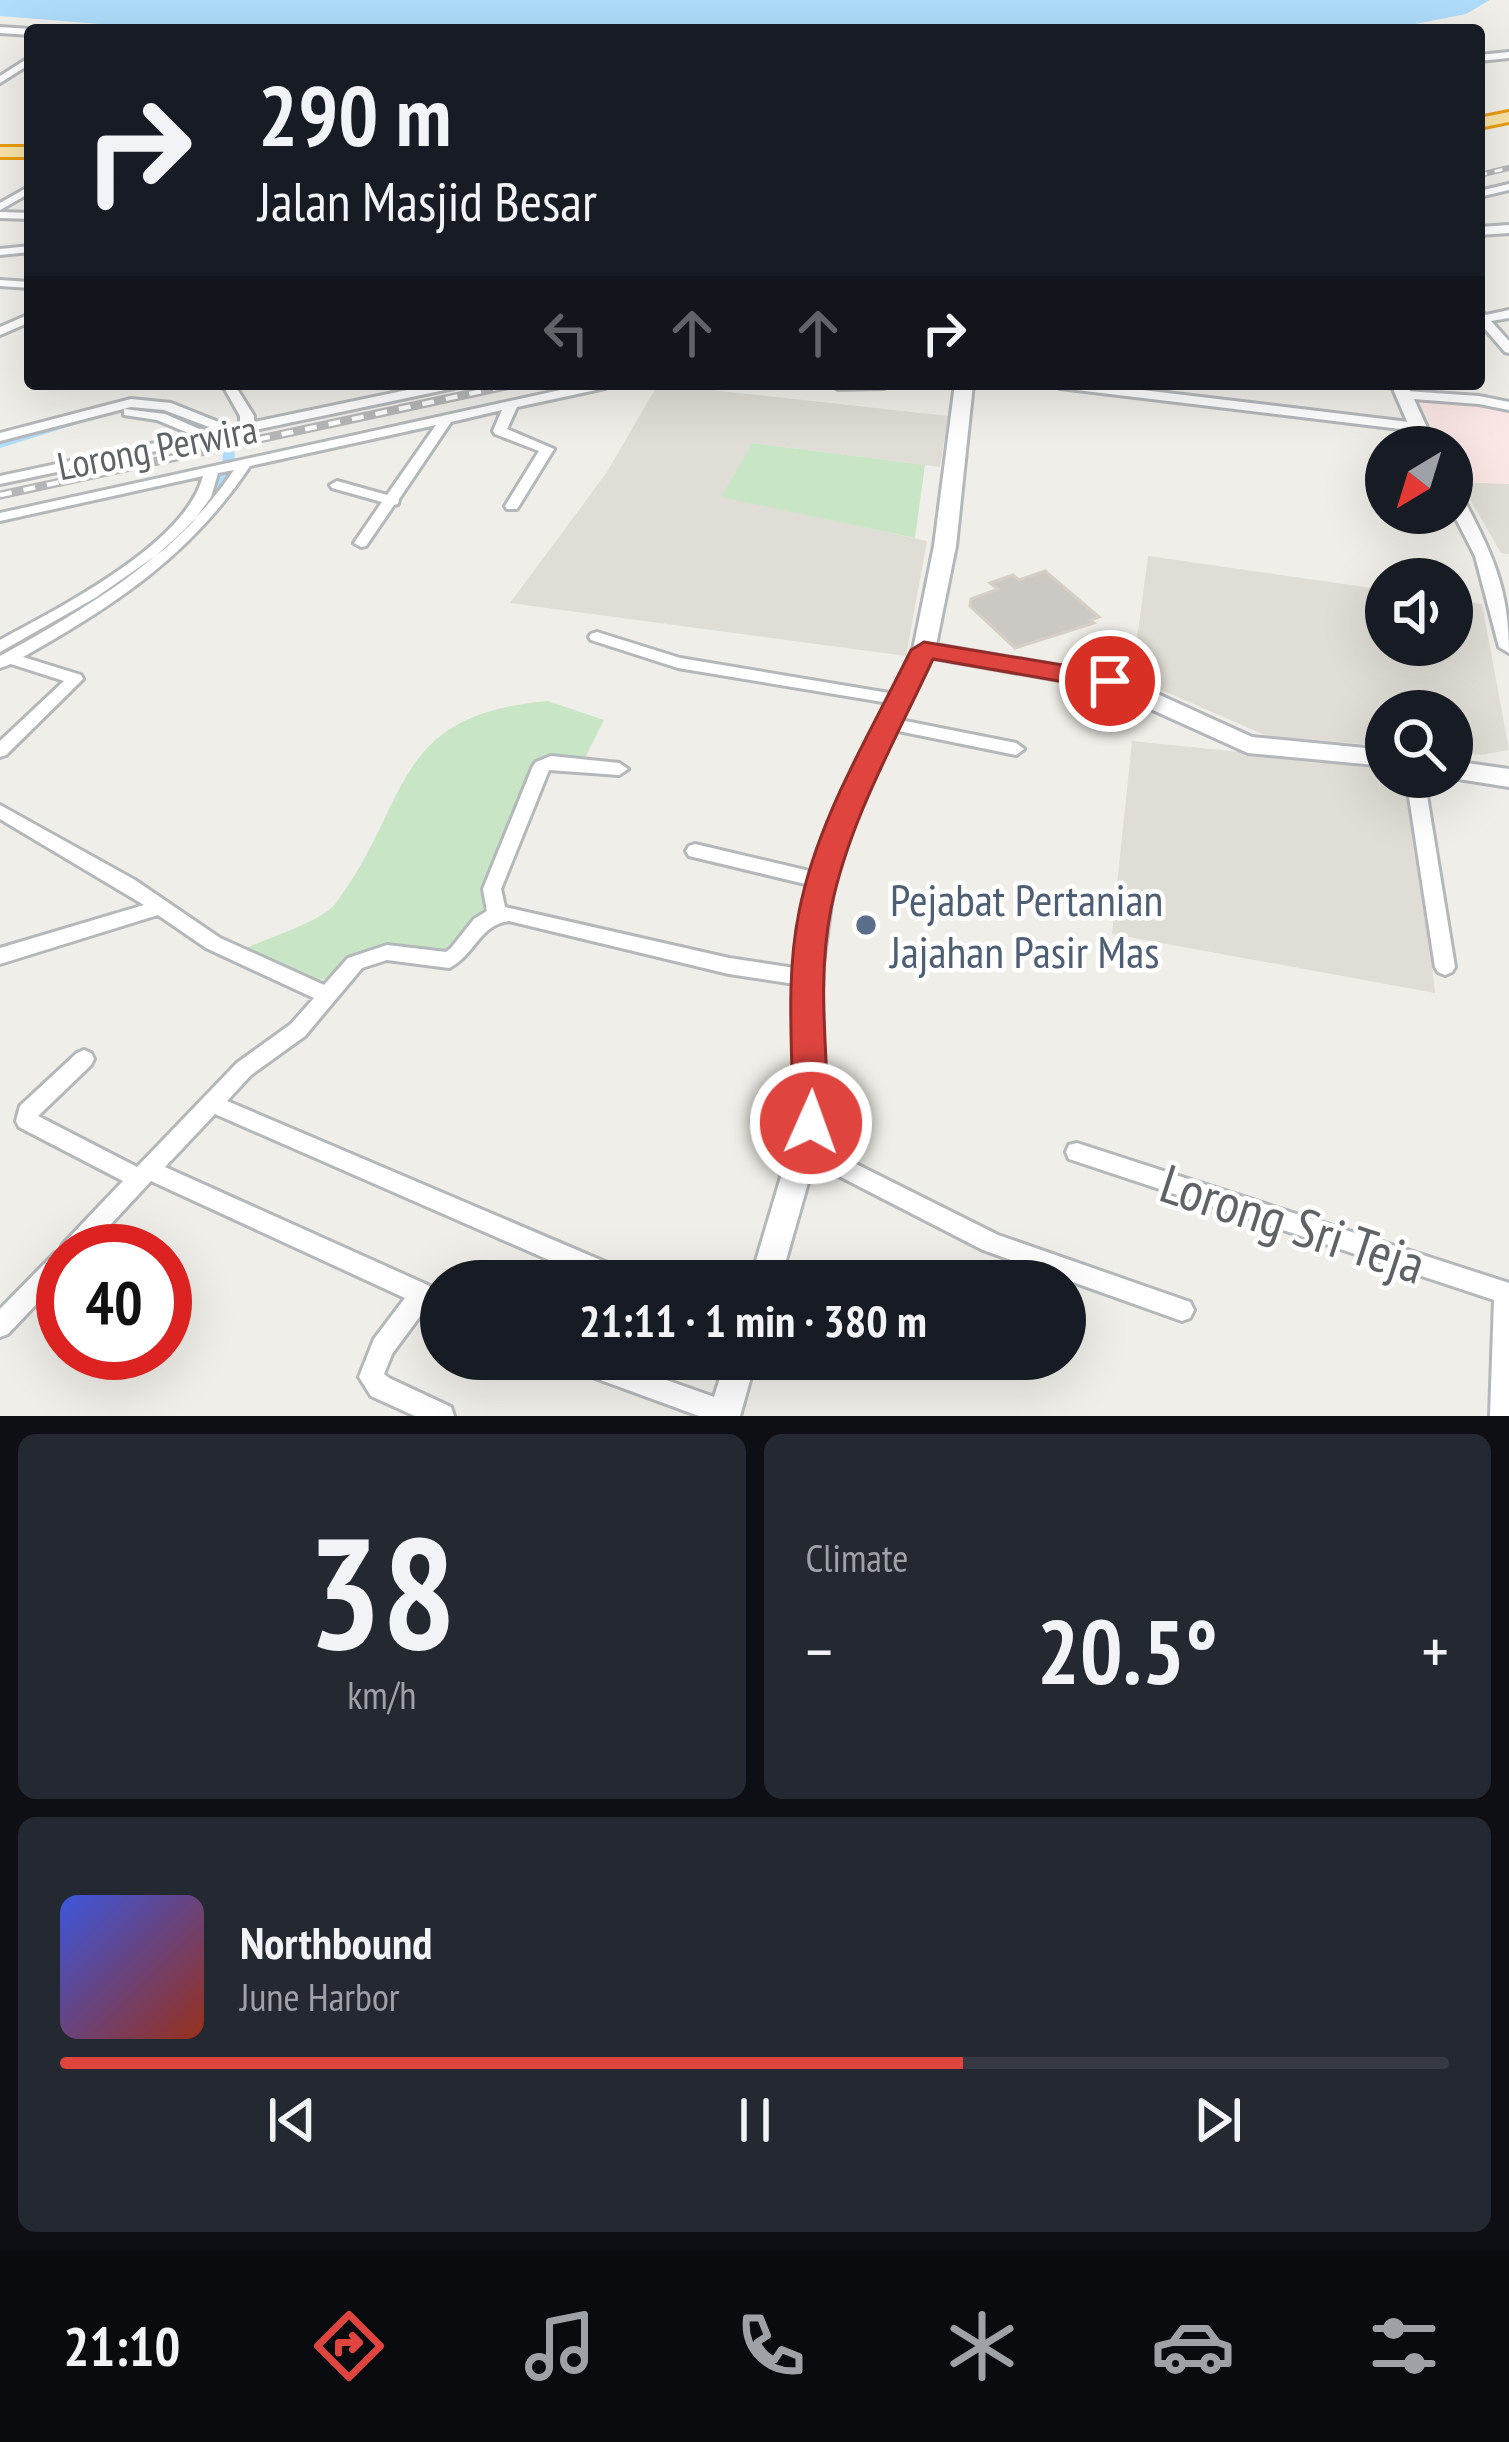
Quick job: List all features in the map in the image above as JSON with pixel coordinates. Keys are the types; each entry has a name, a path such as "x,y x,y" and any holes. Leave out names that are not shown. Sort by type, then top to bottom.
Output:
{"main road":[{"path":"963,390 945,546 924,650 1110,681 1248,745 1365,756"}],"street":[{"path":"0,211 24,193"},
{"path":"1485,320 1508,346"},
{"path":"232,390 247,416 247,426"},
{"name":"Lorong Perwira","path":"0,479 424,390"},
{"path":"0,517 576,390"},
{"path":"1160,390 1411,426"},
{"path":"1417,426 1402,390 1509,406"},
{"path":"0,437 131,403 166,406 214,432"},
{"path":"512,403 500,431 547,449 512,506"},
{"path":"0,448 123,412 214,432"},
{"path":"361,543 448,417"},
{"path":"3,656 112,598 219,506 241,463"},
{"path":"3,656 97,591 176,528 211,485 215,468"},
{"path":"337,485 393,501"},
{"path":"1473,534 1484,556 1509,647"},
{"path":"598,638 678,663 901,700"},
{"path":"771,1260 806,1148 814,1096 808,977 822,881 834,838 924,650"},
{"path":"0,751 75,679 3,656"},
{"path":"890,724 1016,749"},
{"path":"497,913 492,889 497,872 542,766 551,762 619,769"},
{"path":"1418,798 1445,967"},
{"path":"0,811 243,960 327,995"},
{"path":"695,850 822,881"},
{"path":"0,956 162,907"},
{"path":"97,1224 263,1052 298,1030 355,963 376,953 448,960 467,944 476,925 497,913 729,966 808,977"},
{"path":"85,1059 28,1112 27,1121 420,1294"},
{"path":"211,1103 574,1260"},
{"path":"806,1148 991,1243 1182,1310"},
{"name":"Lorong Sri Teja","path":"1077,1152 1508,1293"},
{"path":"0,1326 36,1288"},
{"path":"1502,1416 1508,1293"},
{"path":"420,1310 383,1346 371,1378 380,1387 442,1416"},
{"path":"630,1380 724,1415 735,1380"}],"shaded area":[{"path":"655,390 712,390 948,416 940,467 752,443 722,496 927,541 906,656 510,603 607,472"},
{"path":"1419,400 1468,401 1509,411 1509,484 1473,483 1473,426 1432,426"},
{"path":"1473,483 1509,484 1509,554 1501,553 1473,505"},
{"path":"1148,556 1365,587 1365,666 1473,666 1473,603 1482,604 1509,750 1473,754 1473,690 1365,690 1365,744 1267,736 1132,677"},
{"path":"1132,741 1365,765 1365,798 1412,798 1435,993 1112,934"}],"green space":[{"path":"752,443 925,465 915,538 721,497"},
{"path":"548,701 604,720 584,760 542,758 486,881 488,911 467,927 446,956 379,946 328,979 308,981 244,949 306,923 335,904 360,867 410,770 431,745 458,724 496,710"}],"water":[{"path":"0,0 1490,0 1466,14 1415,24 100,24 0,16"}],"building":[{"path":"1045,571 1099,617 1090,620 1094,623 1015,648 970,606 971,599 998,589 990,583"}],"waterway":[{"path":"111,410 159,410 226,436 229,465 204,511"},
{"path":"0,444 76,420"},
{"path":"0,653 111,589 149,559"}],"railway":[{"path":"1485,174 1509,168"},
{"path":"0,495 487,390"}],"place":[{"name":"Pejabat Pertanian Jajahan Pasir Mas","path":"866,925"}],"route":[{"path":"811,1123 808,977 814,912 834,838 924,650 1110,681"}]}
